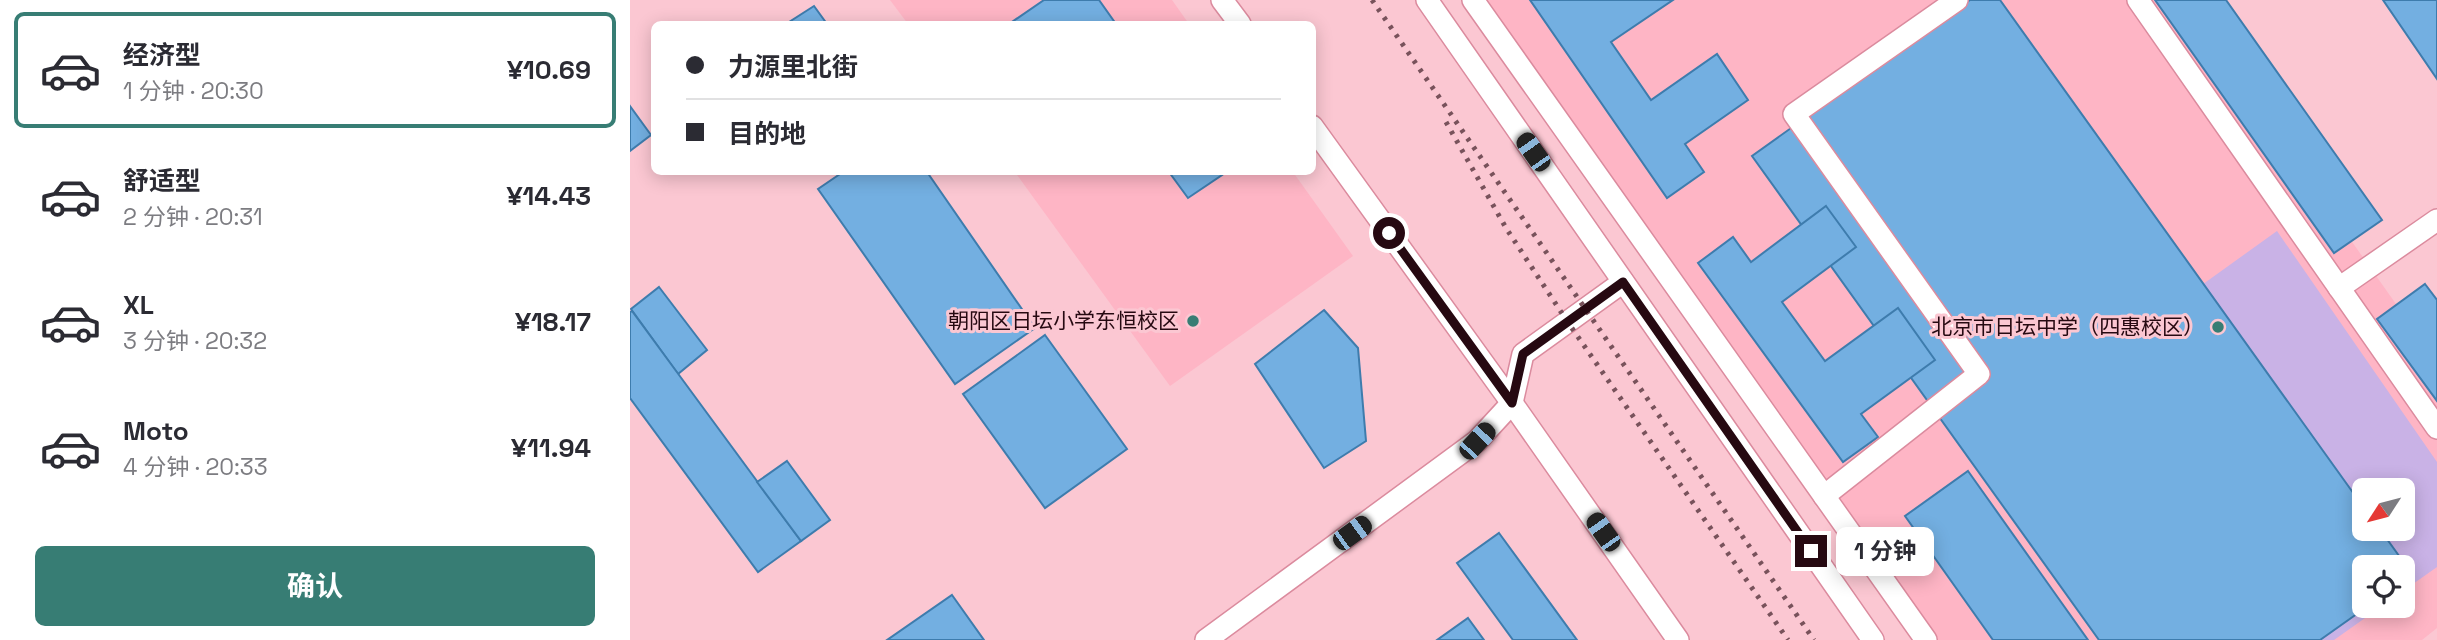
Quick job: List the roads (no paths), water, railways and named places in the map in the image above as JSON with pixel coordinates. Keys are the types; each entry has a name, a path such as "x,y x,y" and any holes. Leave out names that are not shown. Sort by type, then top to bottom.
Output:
{"street":[{"path":"1222,0 1238,21"},
{"path":"1427,0 1873,640"},
{"path":"1473,0 1926,640"},
{"path":"1824,496 1979,374 1794,114 1957,0"},
{"path":"2138,0 2437,428"},
{"path":"1316,132 1512,403 1678,640"},
{"path":"2339,288 2437,220"},
{"path":"1206,640 1477,441 1512,403 1523,354 1623,282"}],"railway":[{"path":"1372,0 1814,640"},
{"path":"1446,122 1506,228 1567,321 1788,640"}],"place":[{"name":"朝阳区日坛小学东恒校区","path":"1193,321"},
{"name":"北京市日坛中学（四惠校区）","path":"2218,327"}]}
